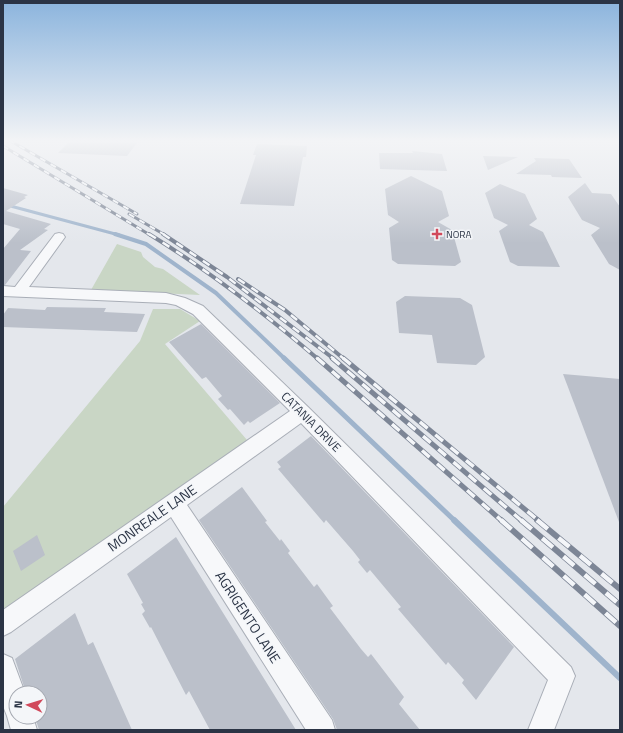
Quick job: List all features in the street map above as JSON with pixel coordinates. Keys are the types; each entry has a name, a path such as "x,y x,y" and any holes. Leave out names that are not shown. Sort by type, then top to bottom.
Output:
{"street":[{"path":"11,291 59,237"},
{"name":"CATANIA DRIVE","path":"11,291 151,297 180,301 198,310 302,412 562,676 540,730"},
{"name":"MONREALE LANE","path":"3,624 302,412"},
{"name":"AGRIGENTO LANE","path":"174,503 322,730"},
{"path":"3,667 9,685"}],"green space":[{"path":"117,244 141,252 143,257 155,267 163,269 200,295 91,290"},
{"path":"153,309 180,309 200,321 165,344 247,440 6,612 3,608 3,507 140,341"}],"building":[{"path":"250,174 300,174 294,206 240,204"},
{"path":"523,174 579,174 582,178 552,177 551,175"},
{"path":"411,176 442,191 449,216 438,222 452,230 461,262 455,266 398,264 392,260 389,228 399,222 388,215 385,189"},
{"path":"585,183 592,193 611,194 620,207 620,270 609,264 591,235 600,228 582,220 568,197"},
{"path":"500,184 525,194 537,219 529,225 543,232 560,267 518,266 510,262 499,231 508,225 494,218 485,193"},
{"path":"3,188 28,195 24,197 26,198 6,211 51,224 44,229 48,230 20,250 31,251 5,285 3,285 3,249 20,229 3,224"},
{"path":"405,296 460,298 472,305 485,357 476,365 437,363 432,335 399,333 396,302"},
{"path":"47,307 106,308 104,312 145,314 137,332 3,327 3,315 8,308 45,310"},
{"path":"201,324 280,403 250,423 248,421 244,425 230,409 228,410 218,399 222,396 206,377 202,379 169,342"},
{"path":"563,374 620,379 620,522 619,522"},
{"path":"311,436 514,647 476,700 462,683 464,680 448,662 446,665 398,609 401,607 370,570 367,573 358,562 360,560 353,551 326,520 324,523 278,469 281,467 277,462"},
{"path":"242,487 267,521 265,522 280,541 281,539 290,551 288,553 314,587 317,584 333,606 330,608 361,649 368,657 371,654 404,697 399,704 420,730 337,730 333,719 199,520"},
{"path":"37,535 45,555 21,571 13,551"},
{"path":"176,537 296,730 210,730 189,691 186,695 151,627 150,628 142,614 145,611 141,604 143,603 127,574"},
{"path":"75,613 88,645 93,642 132,730 39,730 37,725 48,725 48,685 23,685 15,659"}],"waterway":[{"path":"3,204 119,235"},
{"path":"115,234 146,244 216,293 285,359"},
{"path":"284,358 455,521"},
{"path":"454,520 620,678"}],"railway":[{"path":"50,174 150,235"},
{"path":"68,174 137,214"},
{"path":"129,214 165,235"},
{"path":"149,234 236,293 318,359"},
{"path":"163,234 227,277 334,359"},
{"path":"238,279 285,310 344,359"},
{"path":"317,358 502,521"},
{"path":"332,358 522,521"},
{"path":"343,358 539,521"},
{"path":"501,520 620,626"},
{"path":"521,520 620,605"},
{"path":"537,520 620,589"}],"place":[{"name":"NORA","path":"437,234"}]}
